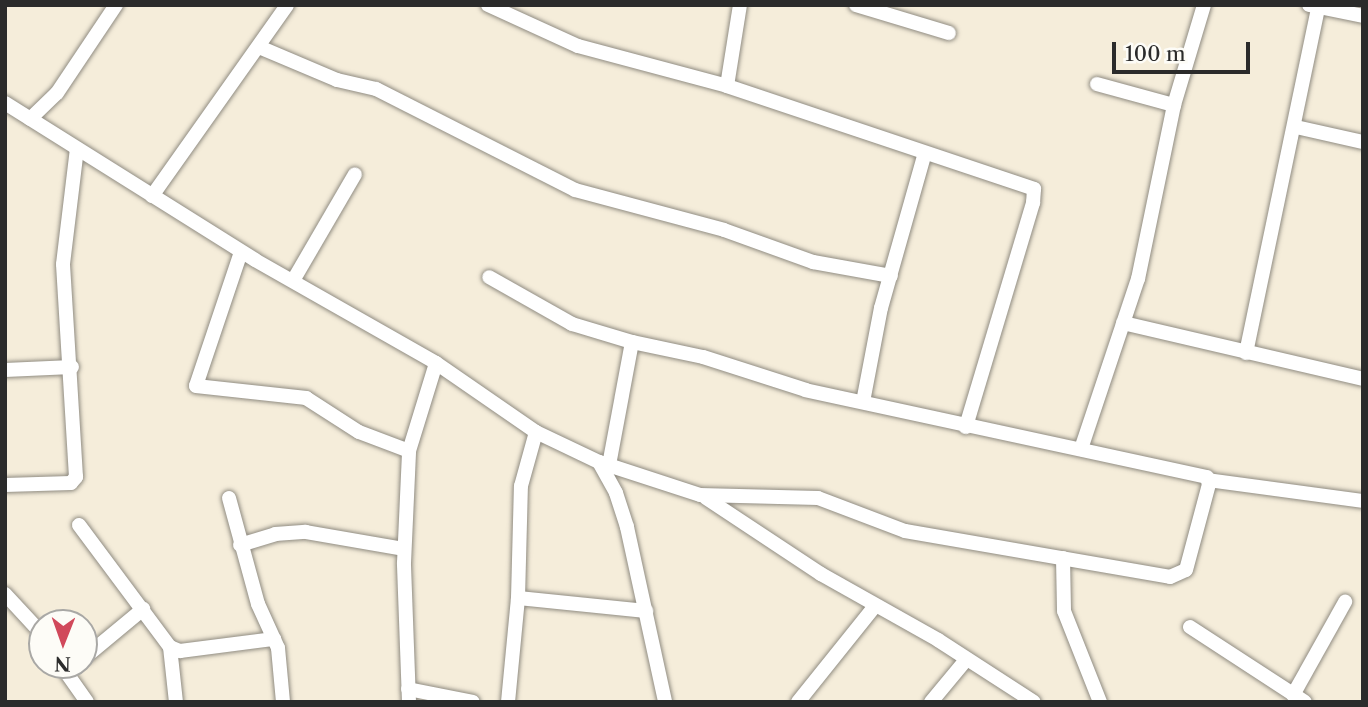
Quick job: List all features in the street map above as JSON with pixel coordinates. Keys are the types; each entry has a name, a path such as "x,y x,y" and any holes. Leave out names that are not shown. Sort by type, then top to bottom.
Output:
{"street":[{"path":"30,119 57,93 116,5"},
{"path":"152,196 287,5"},
{"path":"488,5 578,47 727,86 1034,189 1033,203 966,427"},
{"path":"727,86 740,5"},
{"path":"856,5 949,33"},
{"path":"1082,449 1138,279 1174,105 1203,5"},
{"path":"1246,353 1296,127 1313,6 1363,16"},
{"path":"259,47 337,80 376,89 575,190 724,230 813,262 891,275"},
{"path":"1097,84 1174,105"},
{"path":"5,103 241,251 294,279 436,363 536,432 604,463 700,495 743,519 774,544 938,640 965,661 1034,702"},
{"path":"1296,127 1363,142"},
{"path":"5,485 74,481 72,367 63,264 77,149"},
{"path":"863,402 891,275 925,153"},
{"path":"294,279 355,174"},
{"path":"241,251 196,386 306,398 359,432 410,451"},
{"path":"489,276 572,324 863,402 966,427 1082,449 1209,480 1363,501"},
{"path":"1123,323 1363,379"},
{"path":"632,342 604,463 616,493 646,611 665,702"},
{"path":"436,363 410,451 404,548 409,696 473,702"},
{"path":"5,370 72,367"},
{"path":"508,702 518,598 521,486 536,432"},
{"path":"700,495 748,499 818,498 905,531 1170,577 1184,574 1209,480"},
{"path":"229,498 240,545 274,639 283,702"},
{"path":"743,519 748,499"},
{"path":"79,525 170,647 176,702"},
{"path":"240,545 275,534 306,532 404,548"},
{"path":"1063,558 1065,611 1100,702"},
{"path":"5,594 28,619"},
{"path":"518,598 646,611"},
{"path":"1190,627 1299,698 1345,602"},
{"path":"798,702 876,606"},
{"path":"98,646 143,609"},
{"path":"170,647 180,651 274,639"},
{"path":"931,702 965,661"},
{"path":"74,679 87,702"}]}
